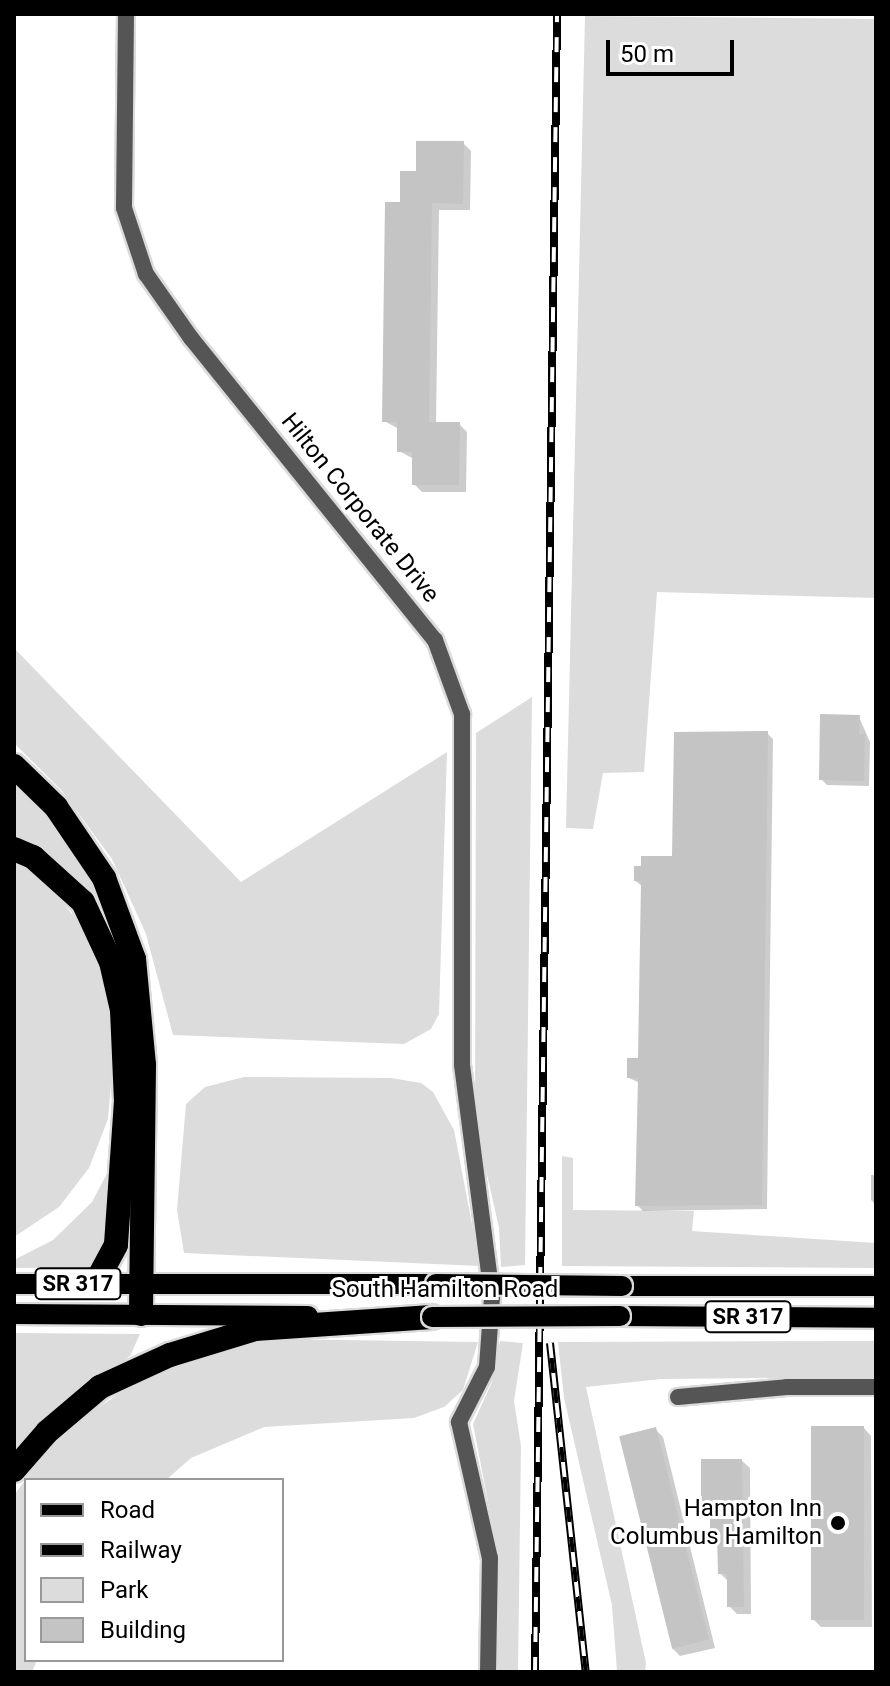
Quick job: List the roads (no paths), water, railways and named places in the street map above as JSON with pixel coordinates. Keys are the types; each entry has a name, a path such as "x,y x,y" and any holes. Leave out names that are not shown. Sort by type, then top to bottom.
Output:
{"highway":[{"path":"14,766 56,807 104,878 134,959 144,1065 141,1314"},
{"path":"14,849 33,857 83,902 111,962 122,1010 126,1101 116,1245 95,1284"},
{"path":"14,1470 47,1432 100,1387 170,1355 255,1329 432,1317"}],"main road":[{"name":"South Hamilton Road","path":"14,1284 876,1286"},
{"name":"South Hamilton Road","path":"14,1314 876,1318"}],"street":[{"name":"Hilton Corporate Drive","path":"126,14 124,208 146,274 191,338 414,612 453,678 465,753 462,1065 491,1262 487,1367 459,1422 490,1558 488,1672"},
{"path":"678,1397 787,1387 876,1387"}],"railway":[{"path":"535,1672 557,14"},
{"path":"550,1343 586,1672"}],"place":[{"name":"Hampton Inn Columbus Hamilton","path":"838,1523"}]}
